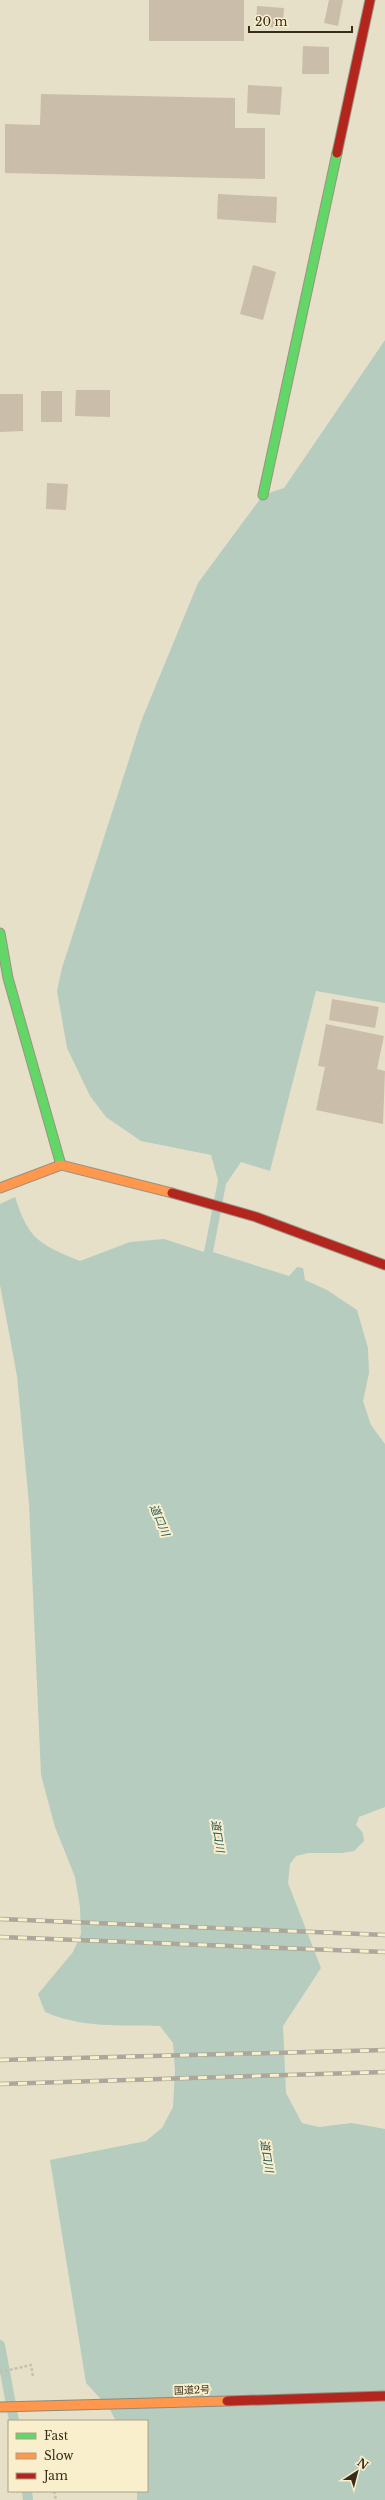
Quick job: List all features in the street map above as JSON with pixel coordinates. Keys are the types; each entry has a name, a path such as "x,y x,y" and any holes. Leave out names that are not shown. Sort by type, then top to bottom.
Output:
{"main road":[{"path":"263,495 370,0"},
{"path":"0,933 8,978 61,1165"},
{"path":"0,1188 61,1165 166,1191 256,1217 385,1265"},
{"name":"国道2号","path":"0,2407 385,2396"}],"path":[{"path":"0,2372 31,2365"}],"water":[{"name":"道口川","path":"385,340 385,1003 316,991 270,1171 241,1162 226,1184 213,1252 289,1276 297,1267 303,1268 305,1280 327,1290 357,1310 368,1348 369,1373 363,1401 371,1425 385,1444 385,1807 359,1817 356,1825 363,1833 364,1841 354,1851 342,1853 308,1853 296,1856 290,1864 288,1883 321,1968 283,2026 286,2093 302,2123 319,2127 352,2123 385,2129 385,2500 137,2500 137,2492 148,2492 148,2420 115,2420 109,2408 86,2383 50,2160 146,2141 162,2128 173,2107 175,2070 173,2043 160,2026 101,2025 73,2021 45,2012 38,1994 73,1952 81,1934 80,1907 75,1877 55,1827 41,1775 29,1504 17,1376 0,1285 0,1204 15,1197 25,1223 37,1239 45,1245 80,1261 130,1242 164,1239 204,1252 218,1180 211,1155 141,1141 106,1117 90,1096 67,1048 57,991 62,968 142,719 198,583 263,495 284,488"}],"building":[{"path":"149,0 244,0 244,41 149,41"},
{"path":"329,0 343,0 338,26 324,23"},
{"path":"257,6 284,8 283,28 256,26"},
{"path":"303,46 329,47 329,74 302,74"},
{"path":"248,85 282,87 280,115 247,113"},
{"path":"41,94 235,98 235,128 265,128 265,179 5,173 5,124 40,125"},
{"path":"218,194 277,197 276,223 217,219"},
{"path":"253,265 276,272 263,320 240,314"},
{"path":"76,390 110,390 110,417 75,416"},
{"path":"41,391 62,391 62,422 41,422"},
{"path":"0,394 23,394 23,431 0,432"},
{"path":"47,483 68,484 66,510 46,509"},
{"path":"332,999 379,1007 375,1028 329,1020"},
{"path":"326,1024 384,1036 377,1069 385,1071 383,1124 316,1110 325,1067 318,1066"}],"waterway":[{"path":"0,2345 14,2420"},
{"path":"27,2492 28,2500"}],"railway":[{"path":"0,1919 385,1935"},
{"path":"0,1937 385,1952"},
{"path":"0,2060 385,2050"},
{"path":"0,2084 385,2072"}],"traffic: fast":[{"path":"263,495 337,153"},
{"path":"0,933 8,978 61,1165"}],"traffic: slow":[{"path":"0,1188 61,1165 172,1193"},
{"path":"0,2407 227,2401"}],"traffic: jam":[{"path":"337,153 370,0"},
{"path":"172,1193 256,1217 385,1265"},
{"path":"227,2401 385,2396"}]}
